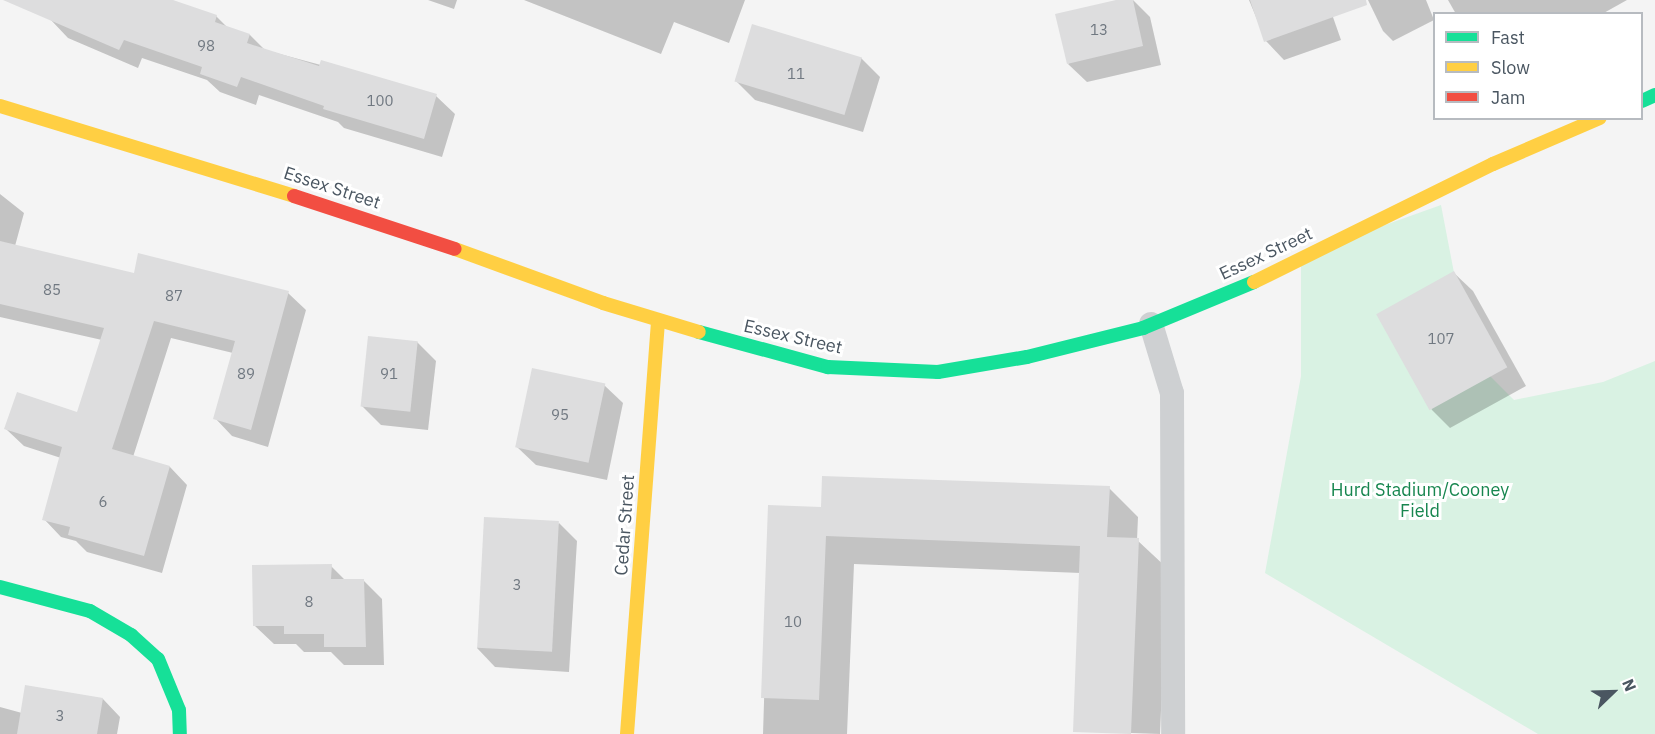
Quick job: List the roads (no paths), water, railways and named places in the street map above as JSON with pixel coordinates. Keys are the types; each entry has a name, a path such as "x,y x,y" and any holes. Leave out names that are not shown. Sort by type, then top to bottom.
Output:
{"main road":[{"name":"Essex Street","path":"0,106 377,221 658,320 828,367 938,372 1027,357 1151,324 1254,282 1493,164 1595,120"},
{"name":"Cedar Street","path":"627,734 658,320"},
{"path":"0,587 90,611 131,635 158,659 178,710 180,734"}],"lane":[{"path":"1151,324 1172,393 1173,734"}],"park label":[{"name":"Hurd Stadium/Cooney Field","path":"1420,501"}]}
